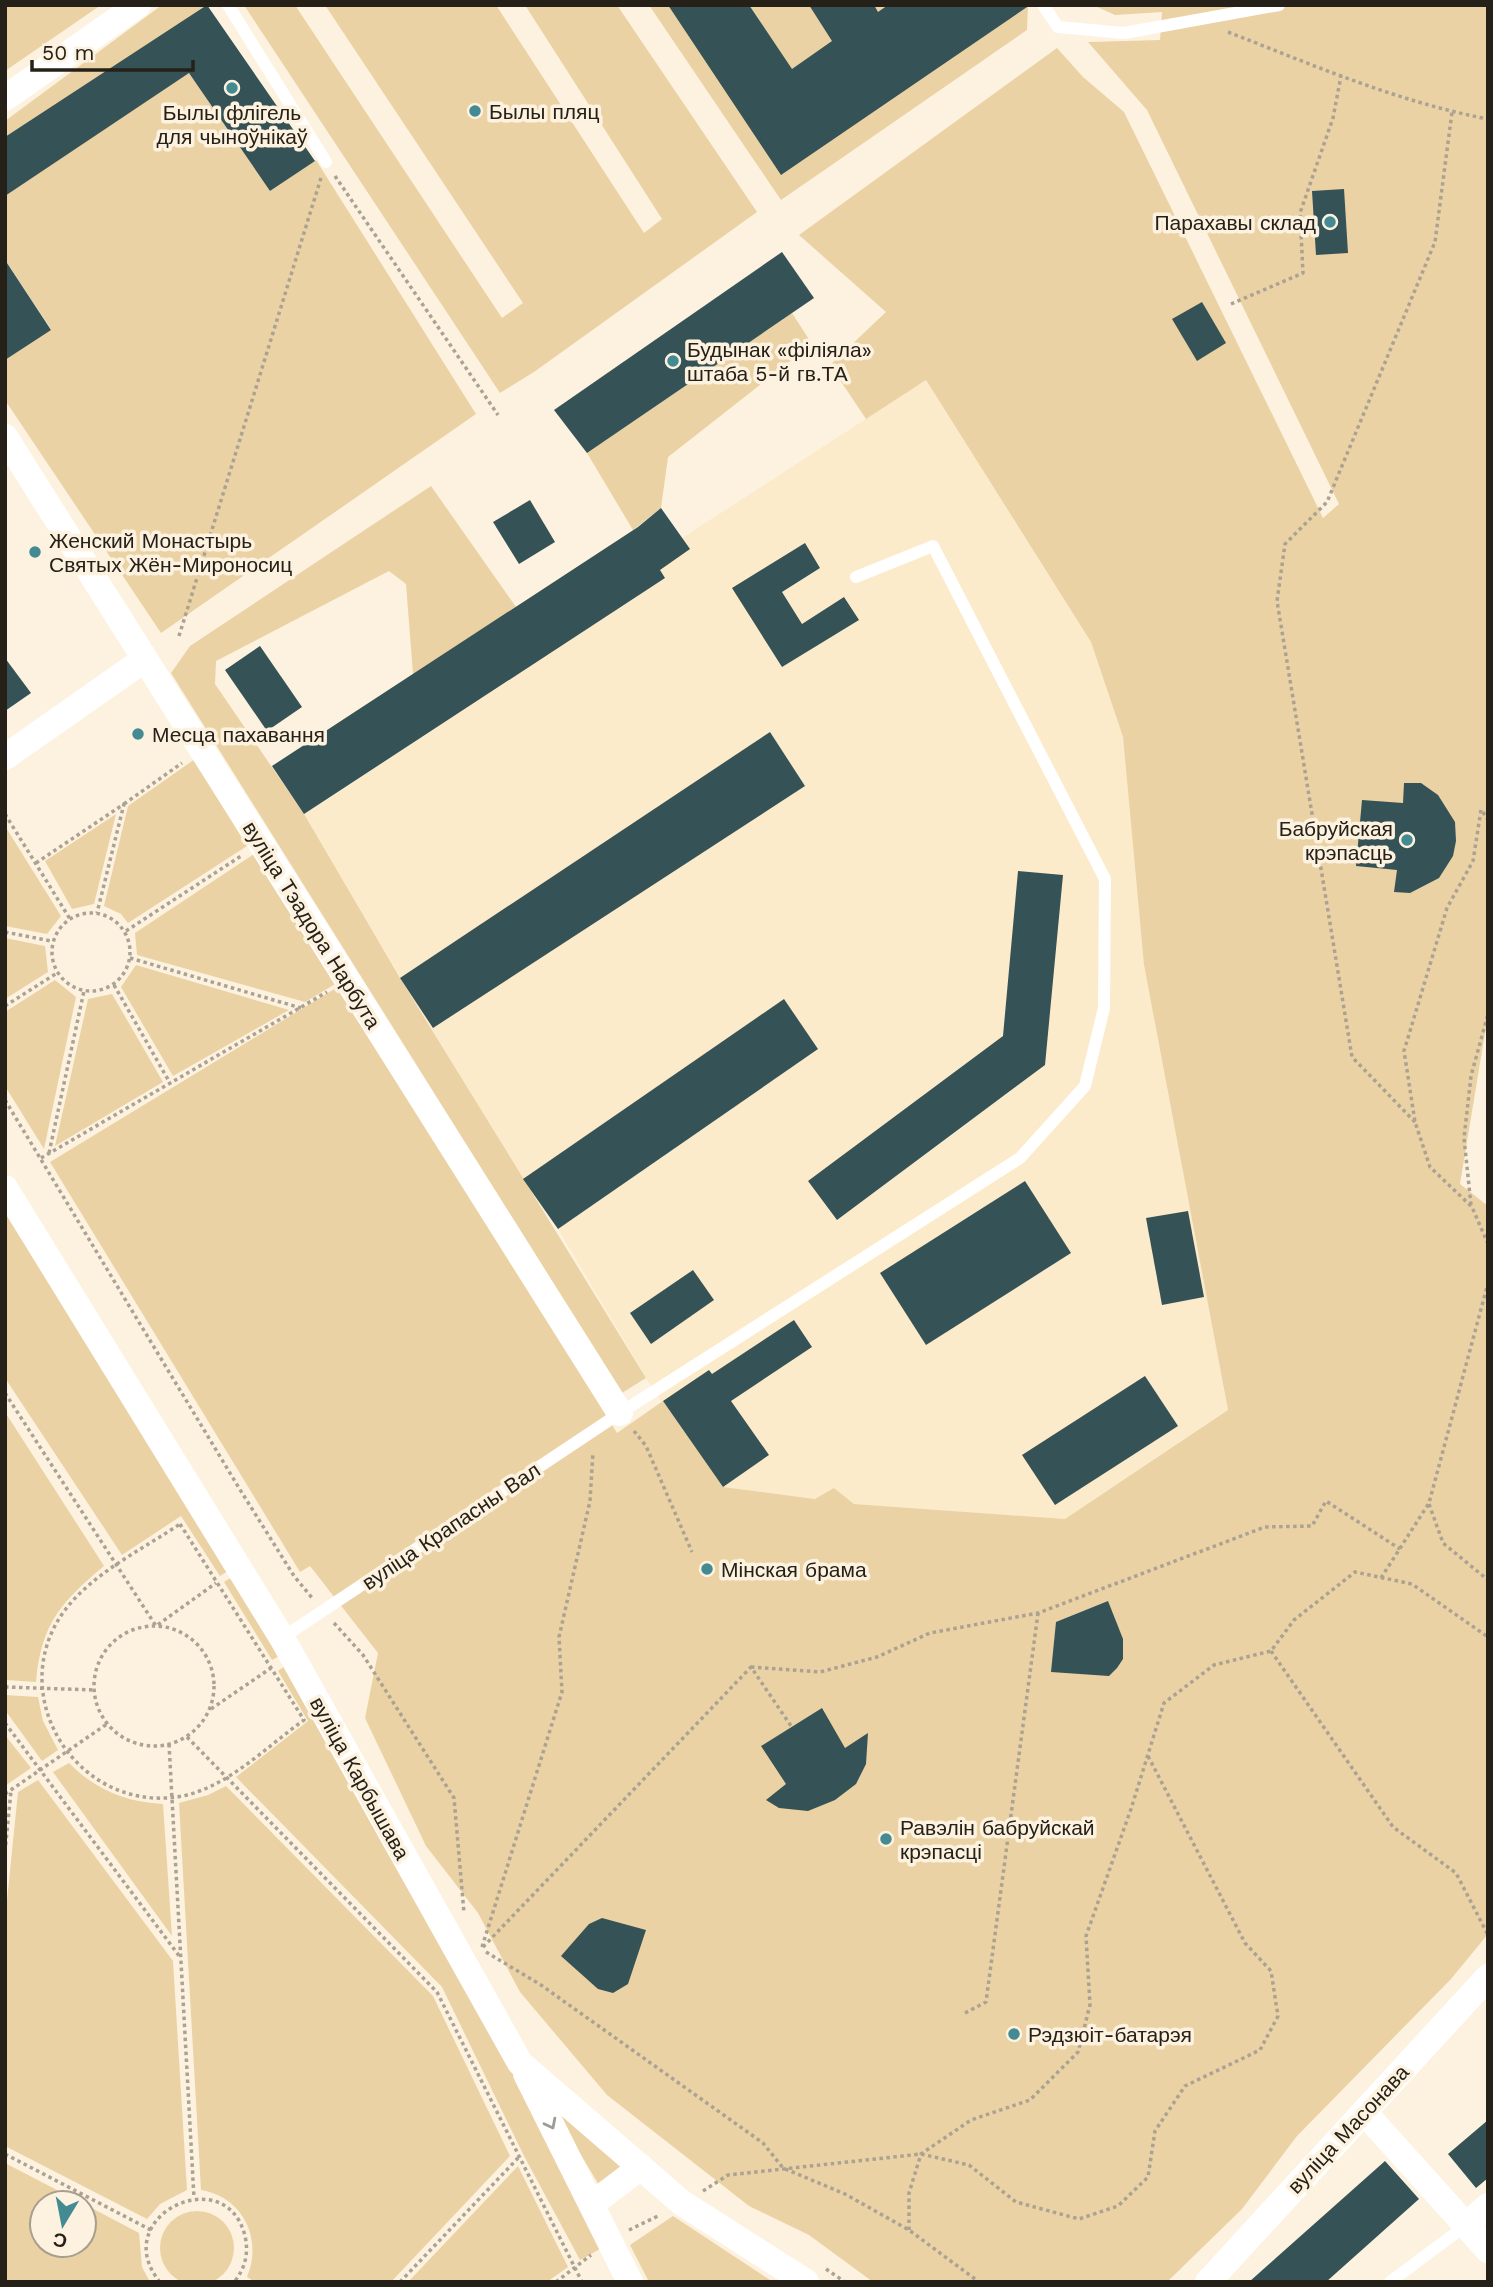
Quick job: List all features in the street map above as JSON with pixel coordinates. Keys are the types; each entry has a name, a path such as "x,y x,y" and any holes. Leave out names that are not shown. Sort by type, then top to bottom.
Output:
{"street":[{"path":"5,98 138,5"},
{"name":"вуліца Тэадора Нарбута","path":"5,437 620,1413"},
{"path":"5,757 145,659"},
{"name":"вуліца Карбышава","path":"5,1188 287,1648 520,2063 682,2203 814,2274"},
{"name":"вуліца Масонава","path":"1208,2282 1488,1977"},
{"path":"520,2063 629,2282"},
{"path":"1364,2112 1488,2250"},
{"path":"592,2204 641,2166"},
{"path":"1465,2226 1488,2206"}],"lane":[{"path":"228,5 326,162"},
{"path":"1043,5 1058,27 1124,33 1279,5"},
{"name":"вуліца Крапасны Вал","path":"287,1648 323,1611 620,1413 1020,1158 1085,1086 1104,1008 1105,879 933,546 856,577"},
{"path":"1391,2282 1465,2226"}],"path":[{"path":"1197,20 1341,76 1452,112 1488,119"},
{"path":"1231,304 1303,273 1300,214 1333,118 1341,76"},
{"path":"1415,1122 1352,1057 1277,601 1285,544 1327,502 1435,242 1452,112"},
{"path":"326,162 498,415"},
{"path":"179,636 326,162"},
{"path":"36,863 185,761"},
{"path":"97,913 124,804"},
{"path":"1472,1207 1430,1167 1415,1122 1404,1051 1447,908 1473,861 1481,810 1488,820"},
{"path":"5,814 70,919"},
{"path":"126,931 244,854"},
{"path":"85,913 97,913 112,919 126,931 130,958 125,972 113,984 102,989 84,990 71,985 57,973 52,958 52,941 70,919 85,913"},
{"path":"5,932 52,941"},
{"path":"130,958 301,1008"},
{"path":"5,1006 57,973"},
{"path":"113,984 170,1083"},
{"path":"48,1153 84,990"},
{"path":"41,1158 331,990"},
{"path":"1488,1014 1471,1076 1464,1138 1472,1207 1488,1244"},
{"path":"5,1100 294,1576 363,1655 454,1798 464,1920"},
{"path":"1381,1578 1429,1503 1488,1283"},
{"path":"5,1393 156,1626"},
{"path":"620,1413 646,1447 692,1552"},
{"path":"482,1949 562,1692 559,1637 590,1501 594,1430"},
{"path":"751,1667 820,1672 877,1657 930,1633 1038,1612 1265,1527 1311,1526 1326,1501 1400,1549"},
{"path":"1429,1503 1443,1543 1488,1580"},
{"path":"180,1524 78,1595 55,1625 43,1660 43,1689 47,1715 66,1753 104,1784 139,1796 172,1797 211,1787 304,1720"},
{"path":"156,1626 240,1570"},
{"path":"909,2230 909,2193 921,2154 971,2120 1030,2100 1078,2052 1090,2005 1086,1936 1164,1703 1214,1665 1271,1651 1294,1620 1355,1572 1412,1584 1488,1637"},
{"path":"965,2013 986,2001 1038,1612"},
{"path":"156,1626 189,1637 207,1657 214,1683 204,1721 187,1737 157,1746 131,1742 107,1724 101,1716 94,1690 99,1663 114,1641 138,1628 156,1626"},
{"path":"209,1710 287,1648"},
{"path":"1271,1651 1393,1827 1456,1873 1488,1935"},
{"path":"482,1949 751,1667"},
{"path":"751,1667 791,1726"},
{"path":"5,1687 94,1690"},
{"path":"5,1723 181,1958"},
{"path":"5,1794 107,1724"},
{"path":"187,1737 437,1993 582,2282"},
{"path":"169,1744 194,2199"},
{"path":"706,2189 728,2175 921,2154 968,2165 1016,2202 1079,2219 1118,2206 1148,2177 1155,2131 1185,2085 1260,2050 1278,2016 1270,1971 1245,1944 1147,1756"},
{"path":"5,1852 12,1790"},
{"path":"476,1939 488,1960"},
{"path":"482,1949 541,1985 762,2143 783,2168 845,2194 909,2230 979,2282"},
{"path":"5,2154 151,2230"},
{"path":"400,2282 519,2157"},
{"path":"695,2180 718,2197"},
{"path":"160,2282 149,2263 148,2240 151,2230 164,2211 194,2199 216,2202 240,2225 246,2258 235,2280 243,2282"},
{"path":"814,2274 845,2282"}],"shaded area":[{"path":"5,5 101,5 5,71"},
{"path":"162,5 207,5 163,35 270,191 316,160 476,414 161,633 5,400 5,360 51,329 5,260 5,121"},
{"path":"244,5 295,5 502,318 523,303 325,5 496,5 644,233 662,219 525,5 617,5 757,212 534,372 500,393"},
{"path":"649,5 1028,6 1027,30 781,200"},
{"path":"1093,5 1488,5 1488,1015 1460,1184 1488,1206 1488,1934 1451,1979 1297,2136 1242,2209 1167,2282 873,2282 809,2235 749,2206 607,2095 520,1992 478,1913 426,1846 365,1718 378,1653 310,1566 300,1572 50,1162 341,985 617,1433 663,1401 723,1487 815,1499 834,1488 854,1504 1065,1519 1228,1410 1144,965 1123,737 1091,642 926,380 866,419 830,365 886,312 799,235 1057,48 1083,77 1124,112 1323,518 1339,504 1147,110 1088,42 1160,40 1162,12 1115,15"},
{"path":"792,313 812,344 668,457 661,508 633,530 587,453"},
{"path":"926,380 1091,642 1123,737 1144,965 1228,1410 1065,1519 854,1504 834,1489 816,1499 723,1487 654,1391 558,1229 523,1179 272,766 633,530 650,554 682,538"},
{"path":"431,486 516,607 413,674 406,584 389,571 216,661 215,684 304,814 400,978 646,1378 622,1393 171,673 190,646"},
{"path":"195,759 247,846 128,923 121,914 104,906 128,806"},
{"path":"116,814 94,904 72,909 45,861"},
{"path":"5,826 61,916 47,934 5,926"},
{"path":"254,854 337,983 305,1002 137,955 135,933"},
{"path":"5,938 45,946 48,972 5,999"},
{"path":"136,965 289,1010 173,1076 121,987"},
{"path":"55,980 76,997 44,1149 5,1086 5,1012"},
{"path":"112,994 163,1082 55,1146 88,999"},
{"path":"5,1201 233,1568 220,1576 181,1516 122,1555 5,1378"},
{"path":"5,1412 104,1566 65,1603 48,1629 36,1682 5,1680"},
{"path":"237,1574 283,1654 272,1660 224,1582"},
{"path":"289,1663 512,2065 600,2249 580,2260 523,2154 442,1987 236,1777 308,1721 278,1671"},
{"path":"5,1695 38,1697 43,1721 58,1750 42,1761 5,1710"},
{"path":"5,1735 31,1768 5,1786"},
{"path":"69,1763 90,1781 112,1793 136,1801 163,1804 172,1936 53,1772"},
{"path":"38,1780 173,1961 187,2190 160,2204 147,2219 98,2194 98,2189 89,2189 5,2146 5,1920 18,1792"},
{"path":"226,1786 433,1996 510,2156 391,2282 255,2282 247,2277 252,2248 246,2222 228,2201 201,2190 179,1803 208,1795"},
{"path":"564,2109 625,2165 599,2185 557,2115"},
{"path":"5,2163 55,2189 28,2189 28,2259 98,2259 98,2211 139,2233 142,2267 150,2282 5,2282"},
{"path":"518,2166 568,2267 547,2282 408,2282"},
{"path":"190,2211 204,2211 218,2217 228,2227 234,2248 232,2262 218,2279 204,2285 190,2285 176,2279 166,2269 160,2255 160,2241 166,2227 176,2217"},
{"path":"673,2216 773,2282 649,2282 630,2245"}],"building":[{"path":"207,5 315,161 270,191 189,73 5,196 5,137"},
{"path":"668,5 749,5 792,69 832,41 809,5 874,5 878,12 888,5 1030,5 781,175"},
{"name":"Парахавы склад","path":"1344,189 1348,253 1316,255 1312,191"},
{"name":"Будынак «філіяла» штаба 5-й гв.ТА","path":"782,252 814,298 587,453 554,410"},
{"path":"5,260 51,330 5,360"},
{"path":"1202,302 1226,343 1197,361 1172,319"},
{"path":"530,500 555,542 519,564 493,522"},
{"path":"661,508 690,549 660,570 665,578 304,814 272,766 638,527"},
{"path":"805,543 820,568 782,592 802,624 844,597 859,620 782,667 732,588"},
{"path":"260,646 302,707 267,731 225,670"},
{"path":"5,658 31,693 5,711"},
{"path":"770,732 805,786 433,1028 400,978"},
{"path":"1404,783 1421,783 1438,795 1455,822 1456,841 1453,856 1439,878 1410,893 1394,892 1397,870 1356,866 1362,800 1403,803"},
{"path":"1018,871 1063,875 1045,1065 837,1220 808,1181 1003,1036"},
{"path":"784,999 818,1049 558,1229 523,1179"},
{"path":"1025,1181 1071,1253 926,1345 880,1273"},
{"path":"1188,1211 1204,1297 1162,1305 1146,1218"},
{"path":"693,1270 714,1300 651,1344 630,1313"},
{"path":"794,1320 812,1347 731,1401 769,1455 723,1487 663,1401 709,1370 712,1374"},
{"path":"1145,1376 1178,1426 1055,1505 1022,1455"},
{"path":"1108,1601 1123,1639 1123,1659 1117,1668 1109,1676 1051,1672 1056,1622"},
{"path":"822,1708 845,1748 868,1733 866,1764 856,1784 835,1800 808,1811 779,1808 766,1800 786,1784 761,1746"},
{"path":"602,1918 646,1930 628,1984 613,1993 598,1989 561,1956 589,1924"},
{"path":"1488,2120 1488,2178 1476,2188 1448,2154"},
{"path":"1385,2161 1419,2199 1326,2282 1249,2282"}],"place":[{"name":"Былы флігель для чыноўнікаў","path":"232,88"},
{"name":"Былы пляц","path":"475,111"},
{"name":"Парахавы склад","path":"1330,222"},
{"name":"Будынак «філіяла» штаба 5-й гв.ТА","path":"673,361"},
{"name":"Женский Монастырь Святых Жён-Мироносиц","path":"35,552"},
{"name":"Месца пахавання","path":"138,734"},
{"name":"Бабруйская крэпасць","path":"1407,840"},
{"name":"Мінская брама","path":"707,1569"},
{"name":"Равэлін бабруйскай крэпасці","path":"886,1839"},
{"name":"Рэдзюіт-батарэя","path":"1014,2034"}]}
